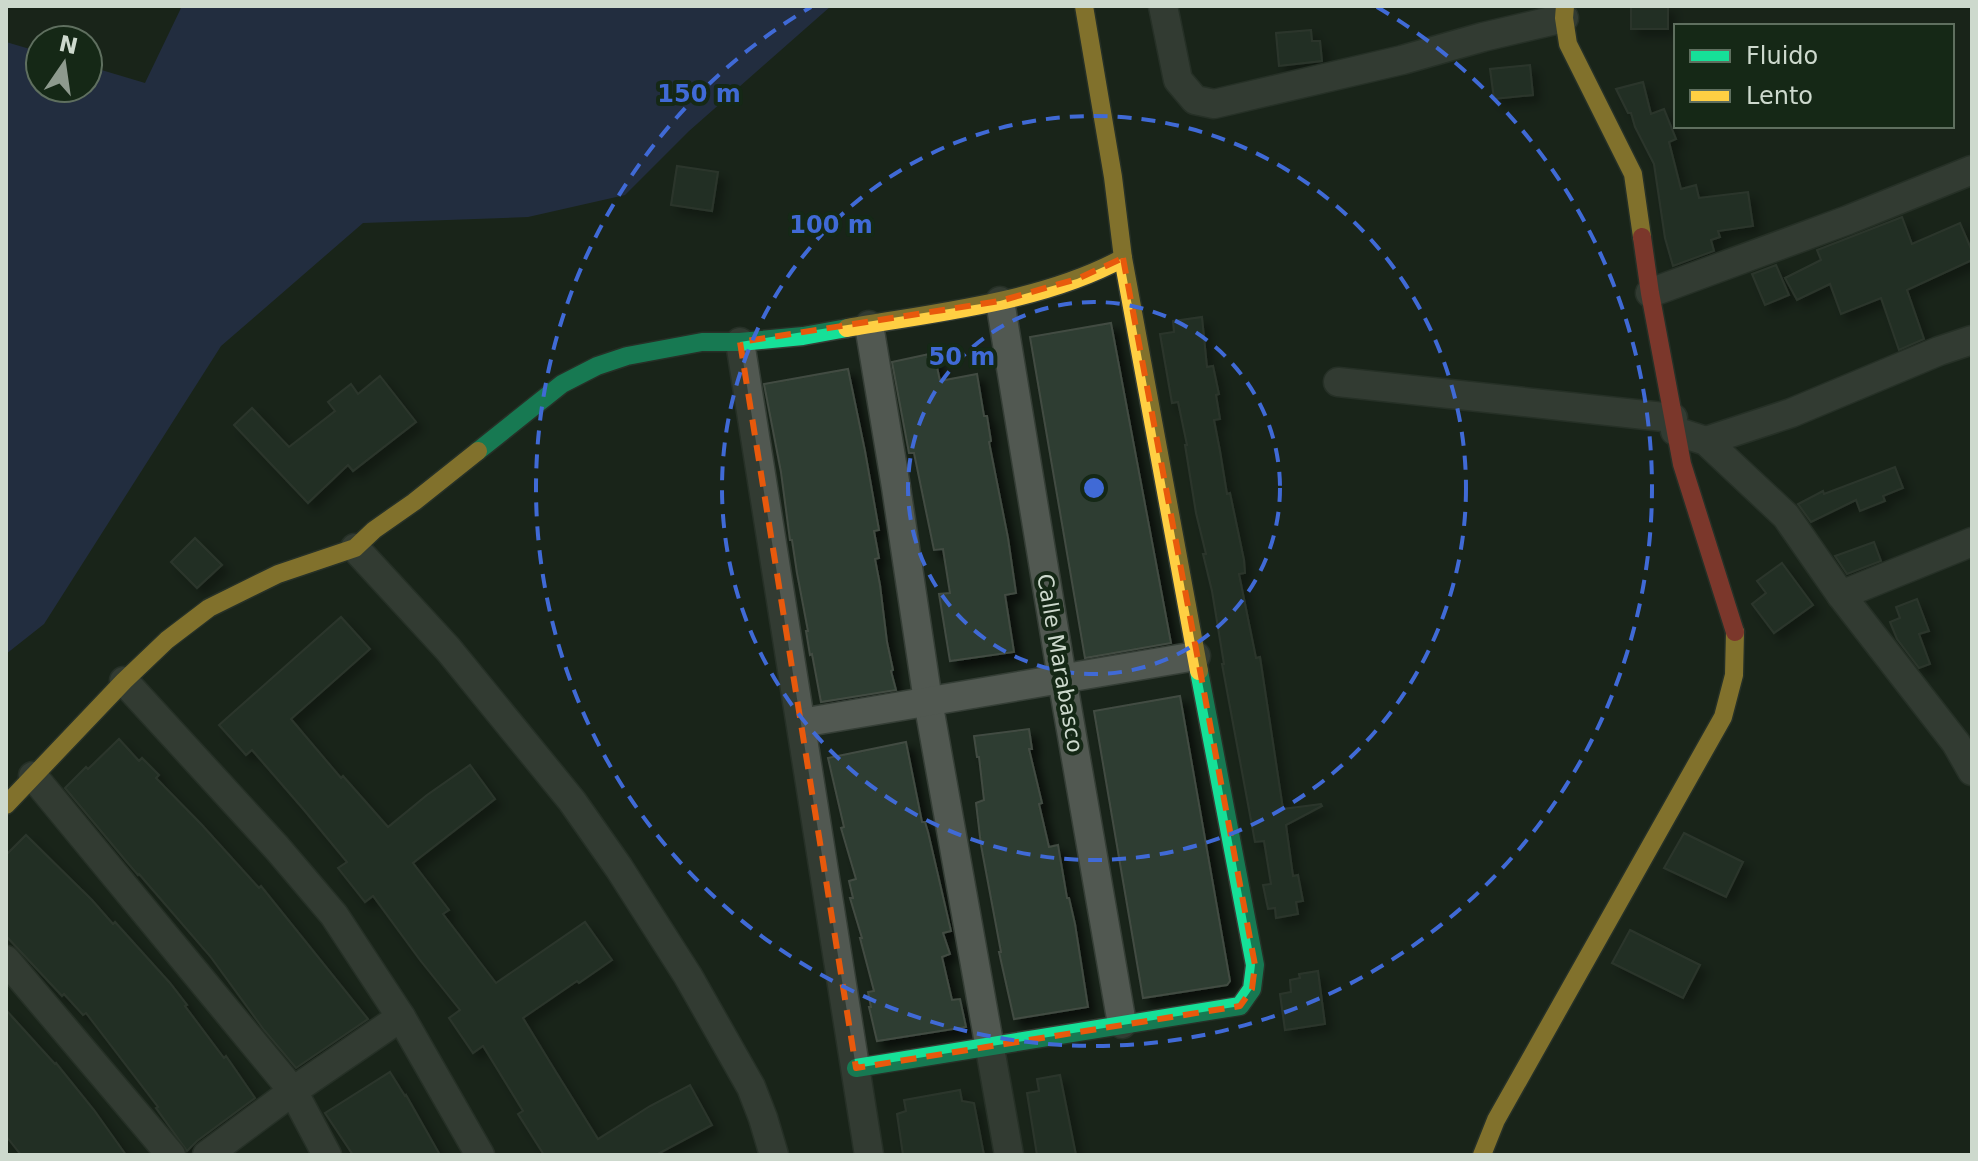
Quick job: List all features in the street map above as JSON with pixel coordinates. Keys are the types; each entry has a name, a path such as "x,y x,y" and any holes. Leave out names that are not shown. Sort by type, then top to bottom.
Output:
{"street":[{"path":"856,1068 1240,1006 1252,989 1255,965 1123,258 1113,177 1084,6"},
{"path":"1163,6 1178,80 1195,100 1214,104 1402,60 1565,12 1568,44 1633,174 1650,293 1682,464 1735,630 1734,675 1723,717 1496,1120 1482,1155"},
{"path":"1650,293 1848,220 1972,170"},
{"path":"6,805 124,681 167,640 209,608 278,574 355,548 562,384 597,366 663,348 702,342 803,336 1000,301 1077,279 1123,258"},
{"name":"Calle Marabasco","path":"1000,301 1122,1024"},
{"path":"869,325 928,701 1009,1155"},
{"path":"1706,441 1791,413 1972,340"},
{"path":"740,342 869,1155"},
{"path":"1338,382 1674,424 1706,441 1786,516 1841,595 1964,740 1972,771"},
{"path":"1841,595 1972,542"},
{"path":"355,548 488,697 572,801 619,868 688,976 751,1087 774,1155"},
{"path":"801,723 1196,656"},
{"path":"124,681 334,915 401,1017 480,1155"},
{"path":"33,776 293,1091 327,1155"},
{"path":"6,960 171,1155"},
{"path":"207,1155 401,1017"}],"highlighted area":[{"path":"1123,258 1255,965 1252,989 1240,1006 856,1068 740,342 1000,301 1077,279"}],"shaded area":[{"path":"182,6 831,6 689,131 625,195 528,217 363,223 221,346 44,624 6,654 6,42 24,47 24,104 104,104 104,71 145,83"}],"building":[{"path":"1631,6 1668,6 1668,29 1631,29"},
{"path":"1311,30 1312,41 1320,41 1322,61 1279,66 1276,33"},
{"path":"1530,65 1533,95 1494,99 1490,69"},
{"path":"1643,82 1651,114 1664,109 1676,139 1669,142 1681,189 1696,185 1699,198 1748,192 1753,226 1718,231 1720,237 1711,240 1714,251 1673,266 1665,238 1654,164 1631,113 1628,113 1616,89"},
{"path":"677,166 718,172 712,211 671,205"},
{"path":"1902,217 1912,244 1960,223 1972,251 1972,260 1907,290 1924,339 1899,350 1881,298 1841,314 1830,284 1797,300 1785,278 1821,260 1817,250"},
{"path":"1776,265 1789,295 1765,305 1752,274"},
{"path":"1202,317 1207,367 1213,366 1219,394 1216,395 1220,419 1214,420 1227,494 1230,493 1244,560 1245,573 1239,574 1256,658 1260,657 1283,809 1322,806 1286,825 1293,876 1298,875 1303,901 1296,902 1298,914 1276,918 1275,908 1268,909 1263,885 1271,884 1264,841 1255,842 1203,554 1206,554 1196,513 1187,445 1178,402 1172,403 1160,334 1174,332 1173,321"},
{"path":"1111,323 1171,643 1085,658 1030,337"},
{"path":"934,353 940,381 977,374 984,416 987,416 1016,593 1005,595 1014,652 950,661 939,594 950,593 943,549 934,550 914,453 909,453 892,362"},
{"path":"848,369 879,530 874,531 879,558 875,559 896,690 821,702 810,655 764,384"},
{"path":"380,376 416,422 353,471 348,465 308,503 234,425 252,408 289,447 335,411 328,402 351,384 358,394"},
{"path":"1895,467 1903,488 1883,496 1885,501 1860,511 1856,500 1811,522 1798,504 1823,491 1824,494"},
{"path":"195,538 222,565 197,588 171,562"},
{"path":"1874,542 1881,561 1847,574 1835,556"},
{"path":"1782,563 1813,605 1774,633 1752,604 1766,593 1757,581"},
{"path":"1917,599 1929,631 1919,634 1930,664 1919,668 1897,639 1890,622 1900,618 1896,607"},
{"path":"341,617 370,649 291,719 388,827 470,765 495,799 413,863 449,910 443,914 496,983 585,922 612,960 523,1018 598,1139 690,1085 712,1125 656,1155 544,1155 518,1114 523,1111 483,1046 473,1053 449,1018 460,1010 373,896 365,902 338,868 347,862 304,810 252,750 246,755 219,725"},
{"path":"1180,696 1230,981 1227,985 1143,998 1094,711"},
{"path":"1029,729 1032,749 1029,749 1042,803 1039,804 1049,847 1058,845 1088,1007 1014,1019 981,845 976,803 984,800 974,736"},
{"path":"119,739 139,761 142,758 159,775 156,778 259,888 261,886 368,1019 296,1068 210,956 65,788"},
{"path":"906,742 922,822 925,822 928,832 951,931 943,933 950,954 942,957 952,1000 960,999 966,1027 877,1041 868,992 874,991 850,898 853,898 849,881 856,879 841,828 844,827 828,758"},
{"path":"1684,833 1743,862 1726,897 1664,868"},
{"path":"26,835 113,924 115,922 170,983 255,1098 187,1151 158,1107 86,1013 83,1015 64,994 62,996 6,936 6,855"},
{"path":"1630,930 1700,965 1683,998 1612,963"},
{"path":"1318,971 1325,1024 1285,1030 1280,994 1291,992 1290,980 1300,978 1299,974"},
{"path":"6,1010 56,1063 126,1155 21,1155 6,1136"},
{"path":"390,1072 440,1155 353,1155 325,1113"},
{"path":"1060,1075 1076,1155 1037,1155 1027,1093 1039,1091 1037,1079"},
{"path":"960,1090 962,1101 974,1103 984,1155 903,1155 897,1114 906,1111 904,1100"}],"traffic: fast":[{"path":"478,451 562,384 597,366 627,356 702,342 803,336 847,328"},
{"path":"856,1068 1240,1006 1252,989 1255,965 1199,671"}],"traffic: slow":[{"path":"1084,6 1113,177 1123,258 1199,671"},
{"path":"1565,6 1568,44 1633,174 1642,237"},
{"path":"847,328 1024,295 1092,273 1123,258"},
{"path":"6,805 124,681 167,640 209,608 278,574 355,548 478,451"},
{"path":"1482,1155 1496,1120 1723,717 1734,675 1735,632"}],"traffic: jam":[{"path":"1642,237 1682,464 1735,632"}]}
